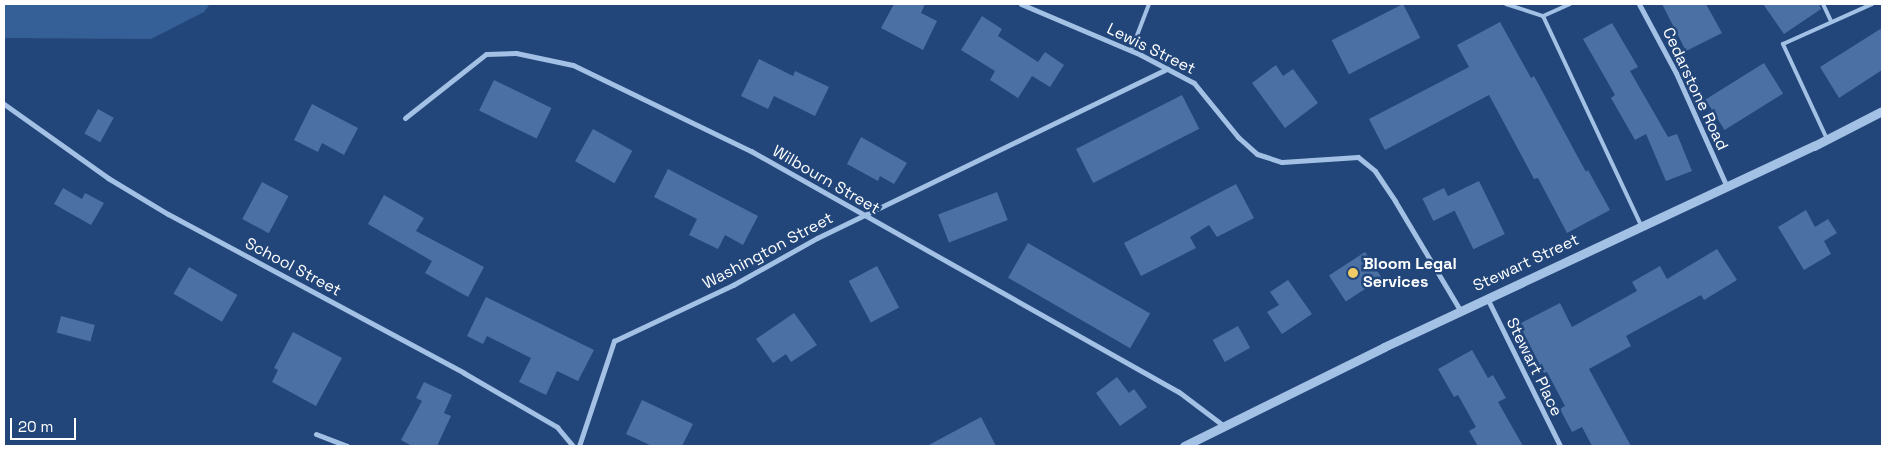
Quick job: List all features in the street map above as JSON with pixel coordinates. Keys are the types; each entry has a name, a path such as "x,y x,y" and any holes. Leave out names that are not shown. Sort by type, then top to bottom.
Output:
{"street":[{"name":"Lewis Street","path":"1021,4 1131,51 1194,83 1238,137 1257,154 1282,162 1358,156 1375,171 1396,201 1460,310"},
{"name":"Cedarstone Road","path":"1639,4 1676,73 1726,185"},
{"name":"Wilbourn Street","path":"405,118 486,54 516,53 573,65 751,151 1179,392 1224,426"},
{"name":"Washington Street","path":"580,446 614,341 733,285 817,238 1167,68"},
{"name":"School Street","path":"4,104 108,178 168,214 464,373 557,427 573,446"},
{"name":"Stewart Street","path":"1184,446 1460,310 1827,139 1882,111"},
{"name":"Stewart Place","path":"1487,298 1560,446"},
{"path":"316,434 347,446"}],"lane":[{"path":"1131,51 1149,4"},
{"path":"1506,4 1543,16 1570,4"},
{"path":"1823,4 1831,21"},
{"path":"1827,139 1783,44 1872,4"},
{"path":"1543,16 1641,225"}],"shaded area":[{"path":"4,4 210,4 204,12 151,39 4,38"}],"building":[{"path":"894,4 925,4 921,13 937,21 923,50 881,28"},
{"path":"1403,4 1420,38 1349,74 1332,40"},
{"path":"1662,4 1706,4 1722,33 1686,51"},
{"path":"1763,4 1819,4 1821,9 1784,34"},
{"path":"982,16 1002,29 998,36 1038,62 1045,52 1064,65 1050,87 1032,76 1018,98 990,80 995,71 961,50"},
{"path":"1500,22 1531,78 1534,76 1586,172 1588,170 1610,210 1567,233 1538,178 1534,179 1489,95 1385,150 1369,119 1469,67 1457,45"},
{"path":"1612,23 1638,67 1630,71 1668,137 1677,134 1692,171 1666,181 1646,134 1635,140 1611,98 1615,95 1583,39"},
{"path":"1882,28 1882,70 1839,98 1820,67"},
{"path":"759,59 793,76 795,71 829,87 815,116 774,96 768,109 741,96"},
{"path":"1764,63 1783,94 1725,130 1705,100"},
{"path":"1276,65 1283,76 1293,69 1318,103 1285,128 1252,83"},
{"path":"494,80 552,108 537,139 479,111"},
{"path":"1182,95 1199,129 1093,183 1076,149"},
{"path":"312,104 358,128 344,155 322,143 318,152 294,140"},
{"path":"98,109 114,118 100,142 84,133"},
{"path":"593,129 632,151 614,183 575,161"},
{"path":"861,137 907,163 894,184 880,176 878,181 847,164"},
{"path":"668,169 758,216 743,245 725,235 718,249 689,235 697,219 654,197"},
{"path":"1479,181 1505,234 1473,249 1448,196"},
{"path":"262,182 288,196 269,233 242,219"},
{"path":"1236,184 1254,218 1217,237 1209,225 1190,237 1196,248 1141,276 1124,243"},
{"path":"63,188 82,199 85,193 104,203 91,225 54,204"},
{"path":"1444,188 1455,210 1433,221 1422,199"},
{"path":"997,192 1008,220 949,243 938,215"},
{"path":"384,195 424,218 416,231 484,267 468,297 425,273 432,261 368,224"},
{"path":"1806,210 1815,227 1828,219 1837,233 1824,241 1831,254 1804,270 1778,227"},
{"path":"1028,243 1150,313 1130,348 1008,278"},
{"path":"1717,249 1737,280 1704,300 1701,295 1626,336 1631,346 1589,369 1631,446 1592,446 1582,427 1572,432 1560,409 1565,406 1547,372 1544,373 1519,324 1560,303 1572,327 1637,291 1632,282 1660,266 1667,279"},
{"name":"Bloom Legal Services","path":"1365,252 1382,278 1346,301 1329,275"},
{"path":"877,266 899,307 871,323 849,281"},
{"path":"189,267 237,295 222,322 174,294"},
{"path":"1288,280 1312,314 1282,334 1267,312 1279,305 1270,292"},
{"path":"486,297 594,350 578,381 557,371 546,395 519,382 531,358 487,336 483,344 467,336"},
{"path":"794,313 817,345 791,362 786,354 773,363 756,339"},
{"path":"61,316 95,325 90,341 57,332"},
{"path":"1238,326 1250,348 1225,362 1213,340"},
{"path":"293,332 342,358 316,406 272,382 278,370 274,368"},
{"path":"1472,350 1488,378 1493,375 1506,398 1498,402 1523,446 1478,446 1469,431 1476,427 1458,395 1454,397 1438,369"},
{"path":"1117,377 1129,393 1134,389 1147,407 1120,426 1096,393"},
{"path":"424,382 452,395 444,413 451,416 437,446 412,446 401,440 422,401 416,398"},
{"path":"642,400 693,424 682,446 652,446 626,434"},
{"path":"981,417 996,446 927,446"}],"place":[{"name":"Bloom Legal Services","path":"1353,273"}]}
